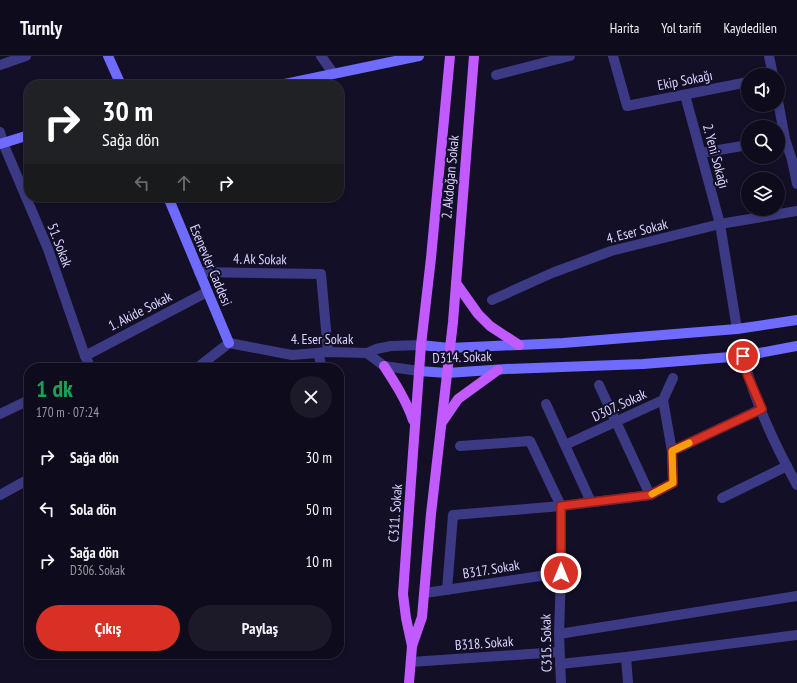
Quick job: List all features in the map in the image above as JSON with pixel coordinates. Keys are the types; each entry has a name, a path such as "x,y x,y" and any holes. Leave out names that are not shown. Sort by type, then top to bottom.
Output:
{"main road":[{"path":"108,56 119,80"},
{"path":"302,80 419,56"},
{"name":"C311. Sokak","path":"408,683 412,646 403,594 421,345 431,258 450,56"},
{"name":"2. Akdoğan Sokak","path":"412,646 422,617 425,593 431,514 456,283 474,56"},
{"path":"2,144 24,137"},
{"name":"Esenevler Caddesi","path":"170,202 229,343"},
{"path":"456,283 478,314 490,326 519,345"},
{"path":"421,345 449,348 563,343 737,329 797,320"},
{"name":"D314. Sokak","path":"419,371 447,373 502,369 643,364 743,356 797,346"},
{"path":"384,366 395,382 415,423"},
{"path":"442,422 458,399 502,369"}],"street":[{"path":"0,65 26,56"},
{"path":"321,56 333,73"},
{"path":"496,75 570,56"},
{"name":"Ekip Sokağı","path":"613,56 627,106 741,83"},
{"path":"769,56 772,68"},
{"name":"2. Yeni Sokağı","path":"685,94 720,224 737,329"},
{"name":"51. Sokak","path":"0,132 2,144 24,194"},
{"path":"785,144 795,160 797,184"},
{"path":"701,154 741,146"},
{"name":"51. Sokak","path":"27,202 48,249 88,363"},
{"name":"4. Eser Sokak","path":"492,300 552,273 611,251 720,224 797,211"},
{"name":"4. Ak Sokak","path":"199,272 321,274 323,353"},
{"name":"1. Akide Sokak","path":"85,356 208,292"},
{"path":"203,363 229,343"},
{"name":"4. Eser Sokak","path":"229,343 292,356 323,353 367,354 376,349 391,346 421,345"},
{"path":"322,363 323,353"},
{"name":"4. Eser Sokak","path":"367,354 384,366 419,371"},
{"path":"743,356 747,374 787,466 797,485"},
{"name":"D307. Sokak","path":"565,445 663,400 673,378"},
{"path":"599,385 650,495"},
{"path":"447,590 454,515 561,506 650,495 673,483 672,451 663,400"},
{"path":"0,414 24,402"},
{"path":"546,404 591,502"},
{"path":"672,451 762,409"},
{"name":"C315. Sokak","path":"460,446 530,441 561,506 559,634 561,683"},
{"path":"722,498 787,466"},
{"path":"0,495 24,482"},
{"name":"B317. Sokak","path":"425,593 561,573"},
{"path":"559,634 797,596"},
{"path":"560,664 797,635"},
{"name":"B318. Sokak","path":"411,662 559,652"},
{"path":"626,657 628,683"}],"slow traffic":[{"path":"652,494 673,483 672,451 689,443"}],"route":[{"path":"561,573 561,506 650,495 673,483 672,451 762,409 747,374 743,356"}]}
